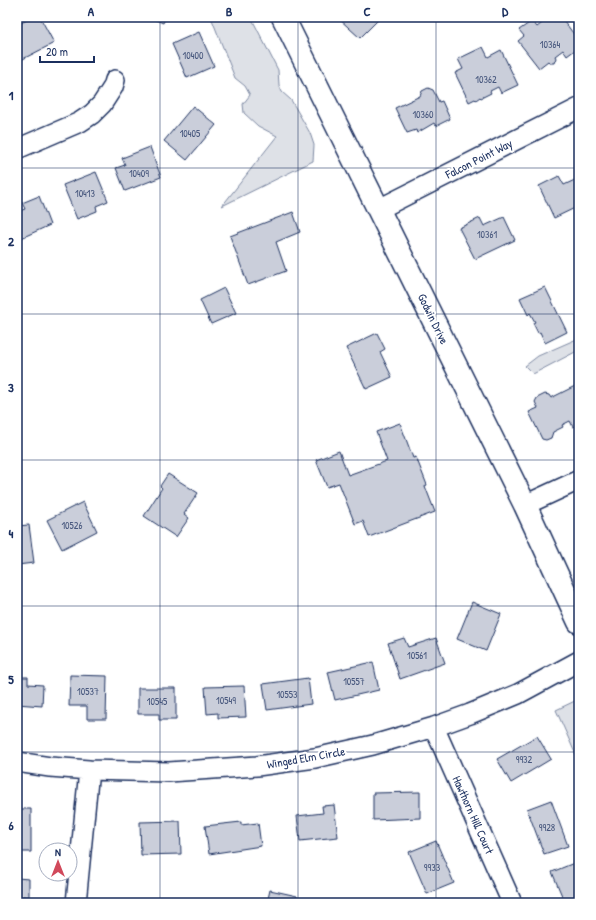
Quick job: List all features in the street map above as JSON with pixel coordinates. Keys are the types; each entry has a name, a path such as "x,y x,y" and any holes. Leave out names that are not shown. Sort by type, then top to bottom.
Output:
{"street":[{"name":"Godwin Drive","path":"284,17 525,505 579,622"},
{"path":"17,148 80,122 92,114 102,104 115,80"},
{"name":"Falcon Point Way","path":"379,209 579,108"},
{"path":"525,505 579,480"},
{"name":"Winged Elm Circle","path":"17,762 50,767 89,770 169,772 257,766 315,758 373,745 434,727 470,714 518,694 579,661"},
{"name":"Hawthorn Hill Court","path":"434,727 512,903"},
{"path":"76,903 89,770"}],"shaded area":[{"path":"211,17 251,17 278,70 279,85 282,92 291,100 310,133 314,145 313,161 222,206 277,136 258,126 244,113 243,104 250,95 245,86 235,78"},
{"path":"579,338 579,350 533,374 525,366 538,356"},
{"path":"579,699 579,762 556,710"}],"building":[{"path":"33,17 40,17 54,43 19,61 17,57 17,25"},
{"path":"149,17 166,17 163,23"},
{"path":"337,17 381,17 360,38"},
{"path":"550,17 561,17 579,41 579,47 567,56 563,50 555,56 556,58 554,63 550,63 548,61 539,68 518,41 524,36 519,30 532,21 537,27"},
{"path":"199,32 214,66 187,78 172,44"},
{"path":"483,47 488,57 501,50 518,85 501,93 498,87 490,91 491,93 469,102 455,73 463,69 458,59"},
{"path":"428,88 433,90 439,102 442,101 450,119 436,126 434,123 417,133 416,130 407,133 395,108 420,96 422,91"},
{"path":"193,106 216,125 187,160 164,141"},
{"path":"150,147 161,177 125,191 116,168 125,165 122,158"},
{"path":"96,172 108,201 96,206 97,211 77,219 63,185"},
{"path":"559,176 564,185 579,178 579,206 554,218 539,186"},
{"path":"39,196 50,225 17,240 17,212 25,209 22,203"},
{"path":"293,212 300,232 276,242 286,271 248,285 230,236"},
{"path":"504,217 515,240 475,259 459,228 480,218 484,226"},
{"path":"545,287 567,332 545,343 540,332 538,333 533,323 535,322 530,313 528,315 520,298"},
{"path":"224,288 236,313 211,324 200,300"},
{"path":"377,333 385,349 380,352 392,377 366,389 346,348"},
{"path":"575,386 579,394 579,425 573,427 570,421 562,425 563,427 553,432 551,438 546,440 542,439 529,412 538,408 535,402 537,398 545,394 549,395 551,398"},
{"path":"400,423 413,458 416,457 427,485 425,486 435,512 369,537 363,521 355,524 339,483 327,487 316,460 339,451 348,475 387,461 376,432"},
{"path":"168,474 198,493 184,514 189,518 176,537 144,516 162,488 160,486"},
{"path":"83,502 97,531 62,549 47,520"},
{"path":"29,525 34,563 17,565 17,526"},
{"path":"472,602 501,614 486,651 457,639"},
{"path":"404,638 408,647 436,638 445,663 400,679 388,643"},
{"path":"373,662 379,690 335,700 328,672"},
{"path":"70,675 107,676 106,719 87,719 87,706 69,706"},
{"path":"17,677 28,677 28,684 43,685 42,706 17,704"},
{"path":"308,678 311,704 267,710 263,684"},
{"path":"244,686 246,717 218,718 218,713 207,714 205,687"},
{"path":"138,688 176,688 176,720 159,720 159,714 138,714"},
{"path":"537,736 551,759 511,783 497,759"},
{"path":"420,792 420,818 373,820 373,793"},
{"path":"551,800 568,846 544,854 527,809"},
{"path":"334,805 338,837 300,841 297,816 323,813 322,806"},
{"path":"17,809 31,809 31,852 17,852"},
{"path":"180,821 181,854 141,855 140,822"},
{"path":"241,822 241,825 258,823 261,846 209,854 205,826"},
{"path":"436,841 454,883 427,894 409,852"},
{"path":"579,861 579,903 565,903 552,872"},
{"path":"17,878 29,879 29,897 23,896 23,903 17,903"},
{"path":"270,890 297,896 296,900 310,903 267,903"}]}
